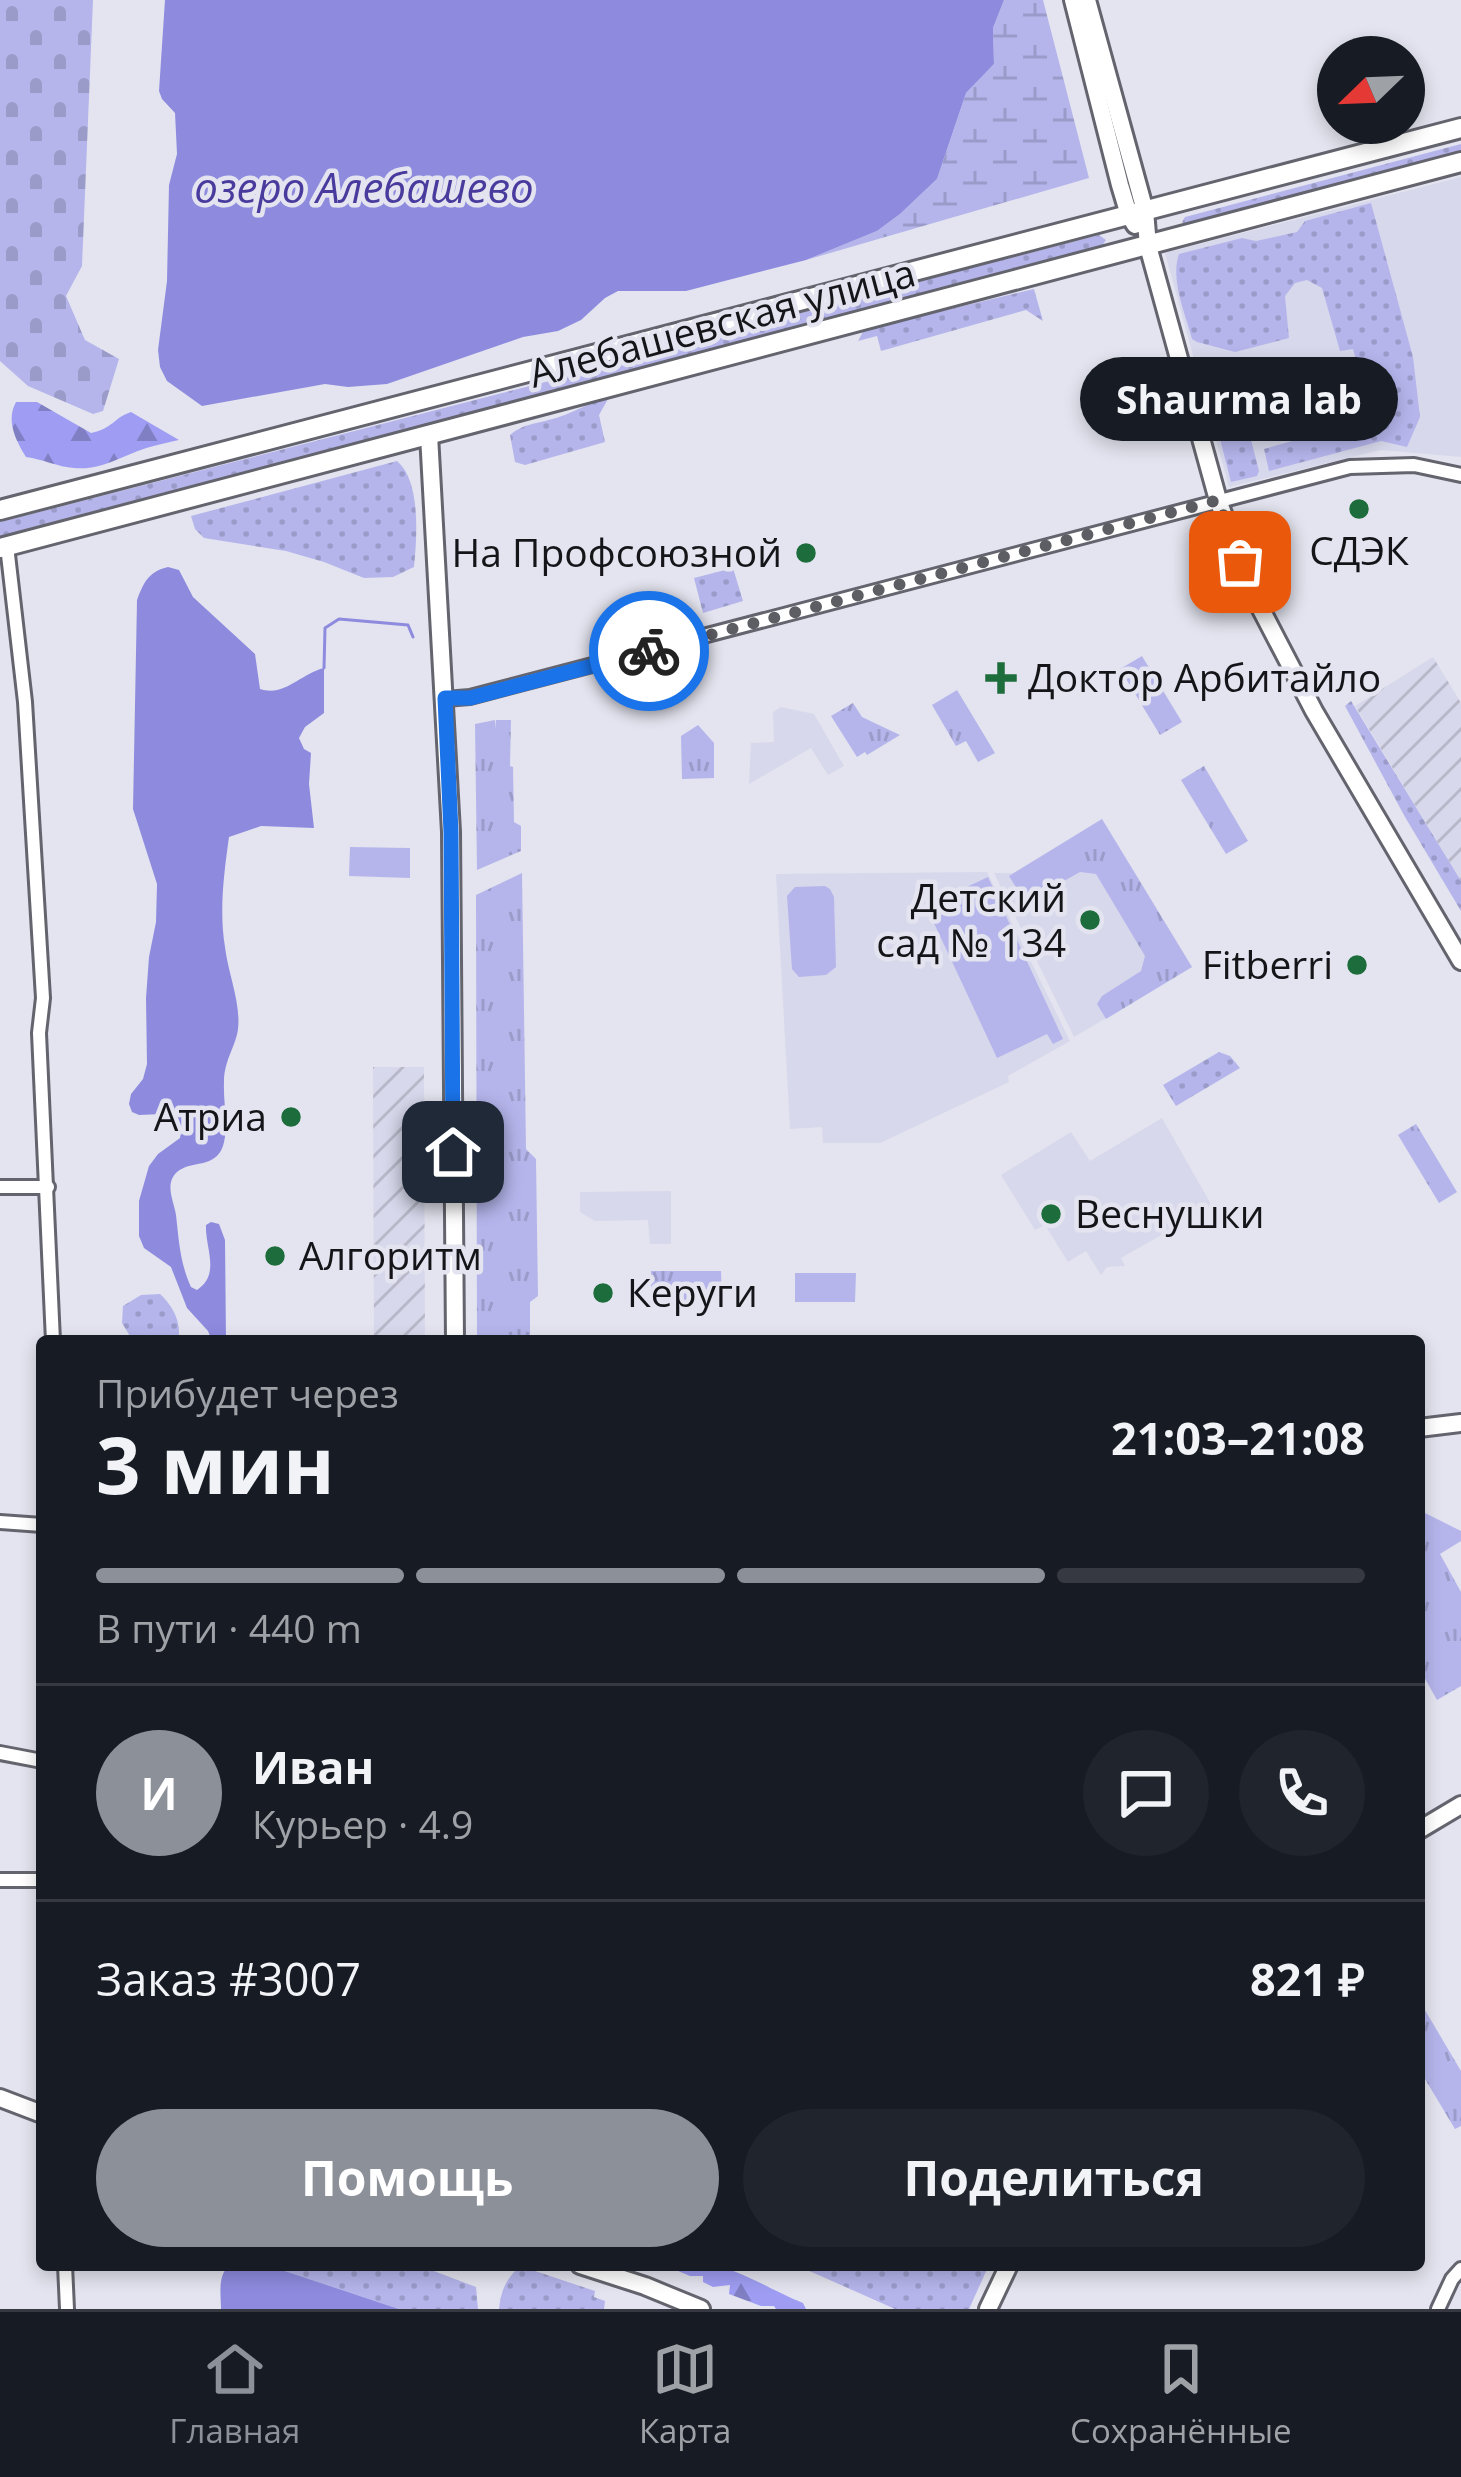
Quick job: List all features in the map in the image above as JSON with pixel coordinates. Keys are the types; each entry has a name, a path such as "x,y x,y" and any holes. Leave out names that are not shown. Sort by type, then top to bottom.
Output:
{"main road":[{"path":"1073,0 1218,500 1252,592 1461,961"},
{"path":"1087,0 1137,213"},
{"name":"Алебашевская улица","path":"0,510 1461,128"},
{"name":"Алебашевская улица","path":"3,547 1461,162"},
{"path":"855,287 866,303 863,320"},
{"path":"429,435 452,886 455,1335"},
{"path":"1425,1427 1461,1423"},
{"path":"1425,1826 1461,1805"},
{"path":"0,2098 36,2112"},
{"path":"0,2112 36,2114"},
{"path":"621,2271 701,2309"},
{"path":"988,2309 1006,2271"}],"street":[{"path":"445,698 470,698 1350,467 1414,466 1461,475"},
{"path":"3,547 25,702 43,998 39,1033 53,1335"},
{"path":"0,1186 47,1187"},
{"path":"0,1522 36,1525"},
{"path":"0,1753 36,1760"},
{"path":"0,1880 36,1880"},
{"path":"1438,2309 1461,2269"},
{"path":"65,2271 67,2309"}],"shaded area":[{"path":"1461,177 1461,457 1381,450 1229,487 1165,253"},
{"path":"1433,657 1461,703 1461,881 1355,706"},
{"path":"781,707 814,714 844,766 828,775 811,748 749,784 751,743 774,742 773,712"},
{"name":"Детский сад № 134","path":"1102,819 1192,967 1074,1037 994,873 1013,873"},
{"path":"987,872 1070,1041 1008,1076 1009,1082 880,1143 823,1143 822,1127 790,1129 776,874"},
{"path":"373,1067 424,1067 425,1335 374,1335"},
{"path":"1162,1118 1212,1206 1121,1258 1125,1266 1107,1267 1101,1275 1086,1251 1068,1262 1045,1225 1035,1230 1001,1175 1071,1132 1090,1161"},
{"path":"671,1191 671,1244 650,1244 648,1220 595,1221 580,1212 580,1192"}],"green space":[{"path":"0,0 93,0 82,266 66,296 85,340 119,359 103,411 93,414 28,386 0,361"},
{"path":"1004,0 1043,0 1089,178 806,260 877,231 937,179 966,93 994,64 993,28"},
{"path":"1461,144 1461,153 1187,225 1182,222 1185,217"},
{"path":"1371,203 1413,357 1420,417 1407,447 1381,441 1269,471 1264,449 1373,418 1353,349 1340,351 1322,288 1307,280 1295,283 1285,296 1289,338 1235,352 1197,342 1192,339 1180,296 1179,254 1242,238 1256,241 1297,232 1305,221"},
{"path":"1099,235 1106,240 1101,247 0,536 0,522"},
{"path":"1034,289 1043,321 1026,310 881,351 877,336 858,341 864,330"},
{"path":"1200,357 1222,364 1233,374 1243,412 1240,419 1214,424 1197,362"},
{"path":"608,399 599,415 605,442 525,465 515,462 510,435 515,431"},
{"path":"16,402 37,402 91,433 131,412 179,440 94,467 62,466 26,457 13,430"},
{"path":"1249,432 1259,471 1257,476 1231,482 1219,435"},
{"path":"397,461 414,495 416,541 414,567 393,577 364,578 286,551 204,538 191,516"},
{"path":"733,568 743,601 703,613 694,578"},
{"path":"1142,656 1182,722 1160,735 1120,669"},
{"path":"957,690 995,753 978,762 966,741 956,746 932,705"},
{"path":"1351,701 1461,881 1461,911 1345,706"},
{"path":"853,703 862,717 900,735 857,757 831,716"},
{"path":"495,720 495,729 496,720 511,720 514,822 521,826 521,851 477,870 475,724"},
{"path":"698,725 714,743 714,778 682,779 681,736"},
{"path":"1204,766 1248,841 1226,854 1181,780"},
{"path":"1102,819 1192,967 1106,1019 1097,1004 1141,971 1145,956 1096,874 1080,872 1030,900 1024,900 1009,876"},
{"path":"350,847 410,848 410,878 349,876"},
{"path":"522,873 526,1149 536,1159 538,1296 530,1302 530,1335 477,1335 476,895"},
{"path":"988,877 1063,1039 1053,1044 1047,1034 997,1058 926,906"},
{"path":"825,886 834,897 836,967 826,975 799,977 792,969 787,896 795,887"},
{"path":"1219,1052 1240,1068 1176,1106 1163,1085"},
{"path":"1416,1124 1457,1192 1439,1203 1398,1135"},
{"path":"651,1271 721,1271 722,1302 651,1302"},
{"path":"795,1273 856,1273 855,1302 795,1302"},
{"path":"160,1294 175,1315 178,1335 129,1335 122,1323 123,1306 141,1295"},
{"path":"1425,1513 1461,1531 1461,1541 1440,1554 1461,1592 1461,1686 1437,1700 1425,1679"},
{"path":"1425,2010 1461,2071 1461,2126 1455,2129 1425,2079"},
{"path":"285,2271 434,2271 476,2287 478,2309 399,2309"},
{"path":"516,2271 535,2271 595,2291 594,2297 605,2301 604,2309 499,2309"},
{"path":"678,2271 732,2271 803,2303 806,2309 761,2306 729,2294 730,2285 713,2287 703,2282 703,2276"},
{"path":"810,2271 986,2271 969,2309 895,2309"}],"water":[{"name":"озеро Алебашево","path":"165,0 1004,0 993,28 994,64 966,93 937,179 877,231 806,260 686,291 618,291 581,320 558,331 523,337 387,384 325,384 202,406 167,381 158,350 167,281 169,185 177,154 175,113 159,91"},
{"path":"168,567 179,570 193,597 255,654 260,689 277,690 324,668 324,713 299,738 311,753 314,828 261,826 229,837 222,920 238,1019 225,1074 225,1139 214,1158 183,1168 171,1182 180,1252 191,1287 197,1290 208,1276 206,1225 219,1224 225,1240 226,1335 210,1335 187,1308 171,1267 144,1248 139,1236 139,1201 149,1166 180,1138 176,1124 162,1114 139,1115 129,1104 147,1064 146,998 156,922 157,884 133,809 137,600 156,572"},
{"path":"225,2271 285,2271 399,2309 221,2309"}],"waterway":[{"path":"324,668 325,628 339,619 408,625 413,637"}],"way so far":[{"path":"649,651 1218,500 1240,562"}],"place":[{"name":"СДЭК","path":"1359,509"},
{"name":"На Профсоюзной","path":"806,553"},
{"name":"Shaurma lab","path":"1240,562"},
{"name":"Доктор Арбитайло","path":"1001,678"},
{"name":"Детский сад № 134","path":"1090,920"},
{"name":"Fitberri","path":"1357,965"},
{"name":"Атриа","path":"291,1117"},
{"name":"Веснушки","path":"1051,1214"},
{"name":"Алгоритм","path":"275,1256"},
{"name":"Керуги","path":"603,1293"}],"route":[{"path":"453,1152 451,832 445,698 470,698 649,651"}]}
